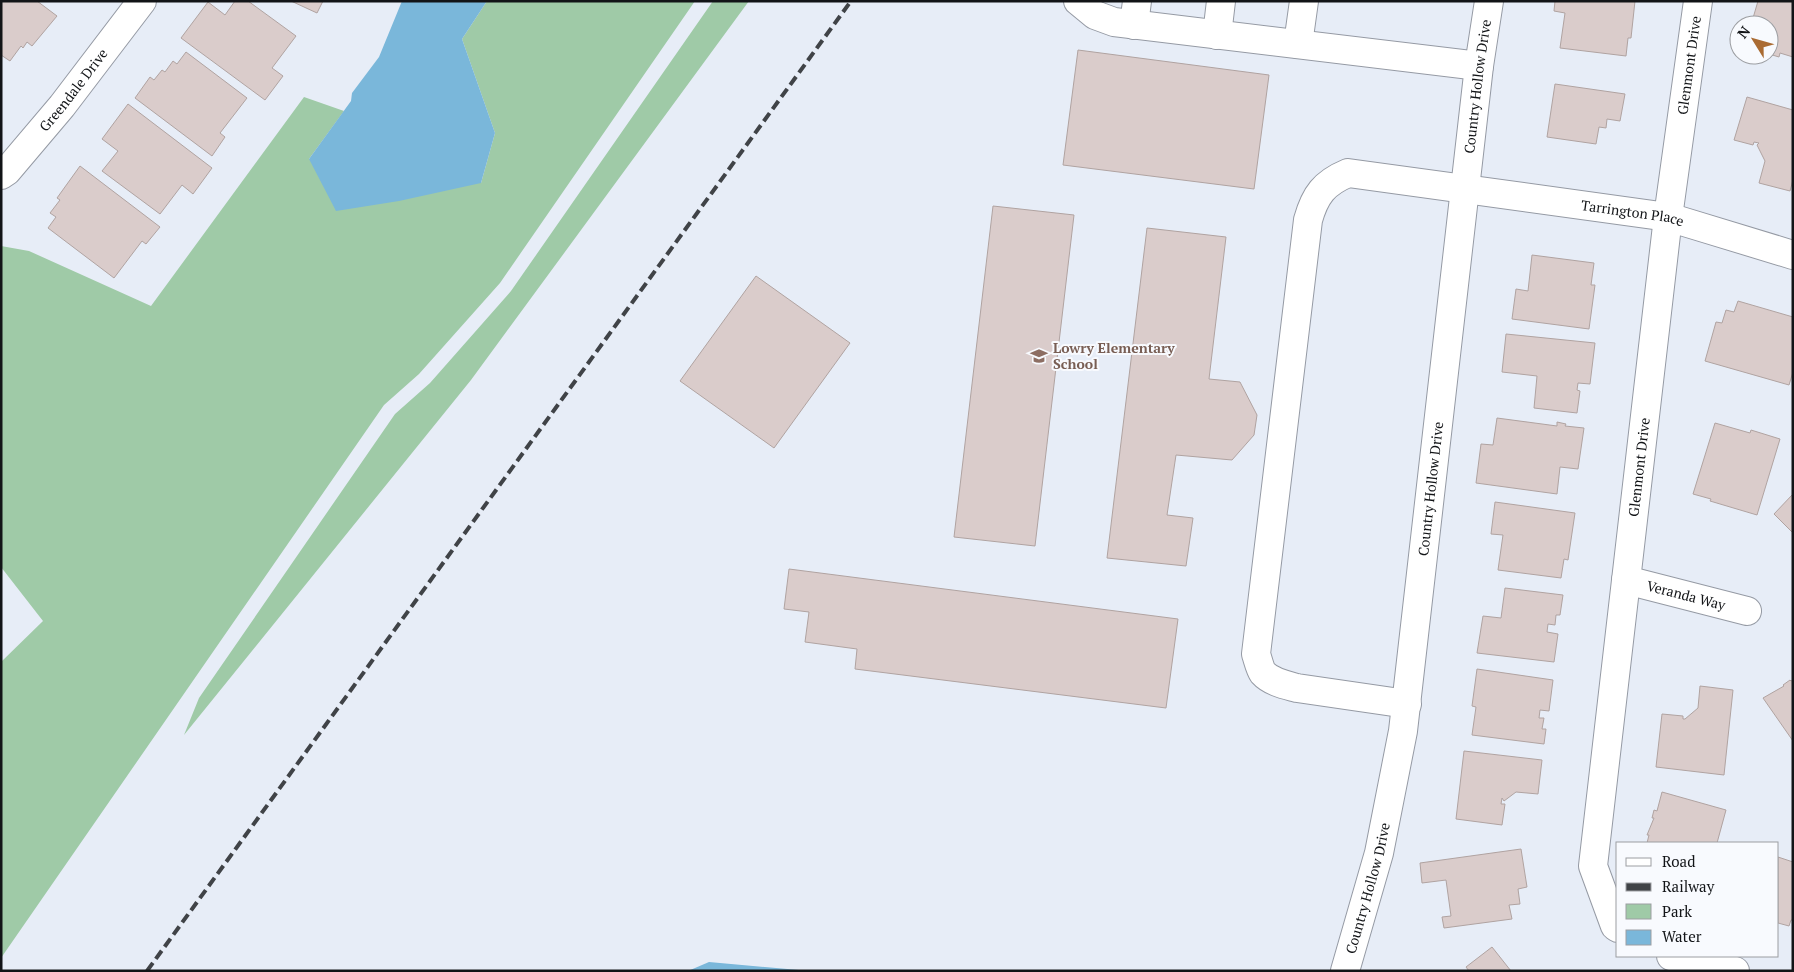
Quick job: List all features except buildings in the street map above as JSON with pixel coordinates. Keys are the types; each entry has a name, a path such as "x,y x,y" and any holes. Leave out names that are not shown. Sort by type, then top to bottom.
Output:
{"street":[{"name":"Greendale Drive","path":"1,175 62,106 142,1"},
{"path":"1078,1 1095,15 1114,22 1136,13 1217,34 1480,66"},
{"path":"1217,34 1220,1"},
{"path":"1298,44 1304,1"},
{"name":"Country Hollow Drive","path":"1344,971 1379,853 1403,732 1489,1"},
{"name":"Glenmont Drive","path":"1616,927 1593,866 1668,217 1698,1"},
{"name":"Tarrington Place","path":"1407,704 1297,688 1271,679 1263,673 1256,654 1308,220 1312,203 1321,190 1334,179 1348,173 1668,217 1793,255"},
{"name":"Veranda Way","path":"1626,580 1747,612"},
{"path":"1675,957 1736,971"}],"green space":[{"path":"487,1 695,1 500,283 419,374 384,405 1,958 1,662 43,621 1,567 1,246 29,251 151,306 304,97 344,111 309,159 481,183 495,133 462,39"},
{"path":"713,1 749,1 471,380 184,735 199,698 395,414 430,383 511,291"}],"water":[{"path":"402,1 487,1 462,39 495,133 481,183 399,201 336,211 309,159 351,101 352,93 379,57"},
{"path":"709,962 810,971 688,971"}],"railway":[{"path":"147,971 851,1"}],"place":[{"name":"Lowry Elementary School","path":"1039,356"}]}
